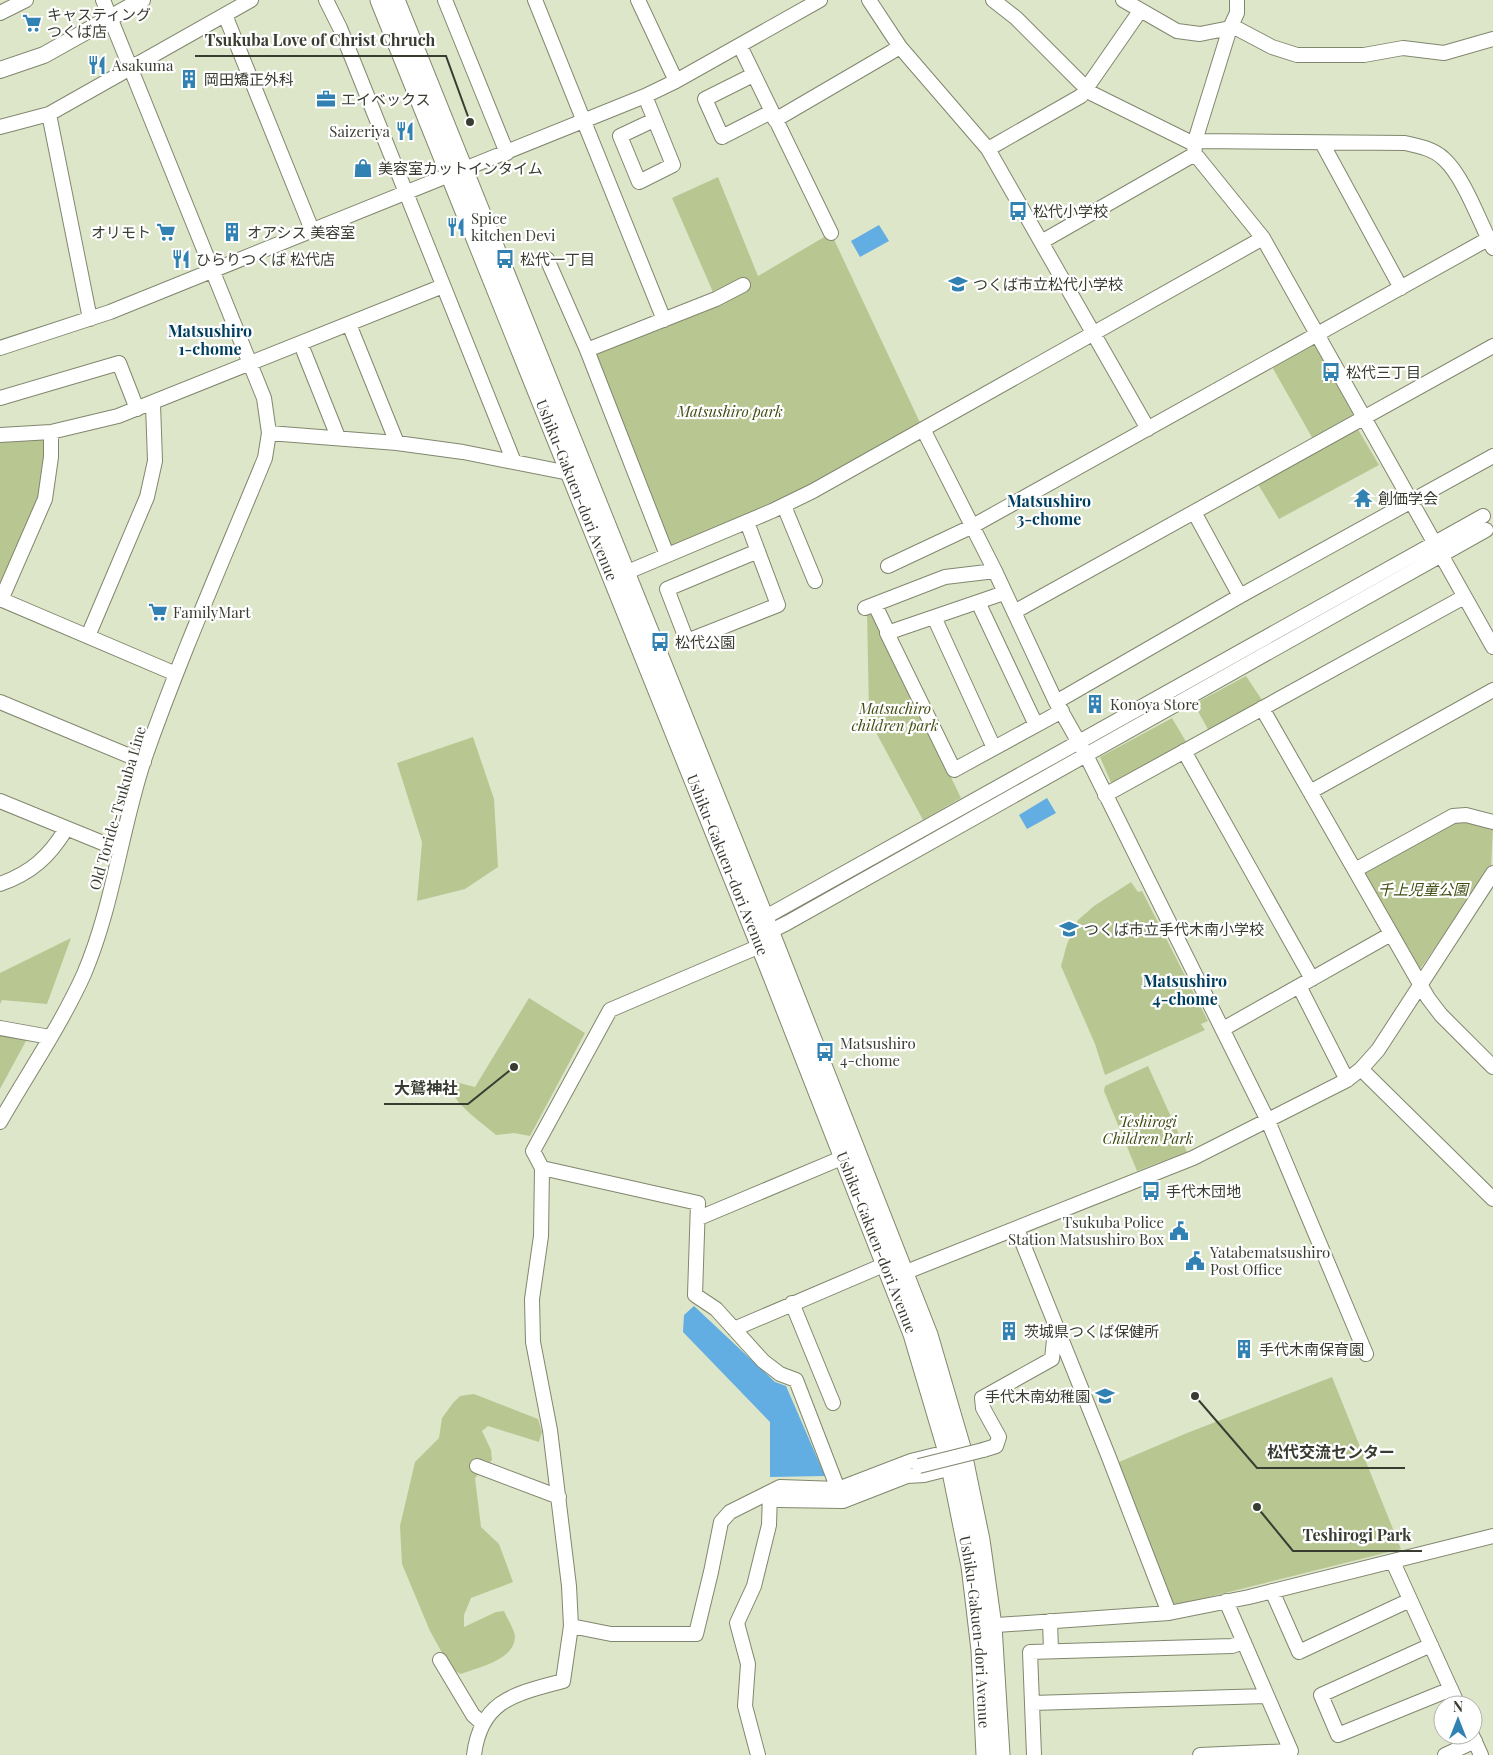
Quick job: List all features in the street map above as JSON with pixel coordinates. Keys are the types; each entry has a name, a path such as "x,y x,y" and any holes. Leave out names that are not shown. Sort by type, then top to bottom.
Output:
{"highway":[{"name":"Ushiku-Gakuen-dori Avenue","path":"380,0 456,173 762,931 894,1272 924,1367 950,1460 985,1626 1000,1755"},
{"name":"Ushiku-Gakuen-dori Avenue","path":"395,0 456,173 569,473 618,575"},
{"name":"Ushiku-Gakuen-dori Avenue","path":"762,931 844,1157 894,1272 937,1362 961,1448 980,1540 985,1626 986,1755"}],"main road":[{"path":"0,70 44,55 142,0"}],"street":[{"path":"3,8 26,0"},
{"name":"Old Toride-Tsukuba Line","path":"0,1122 50,1037 84,974 101,926 144,762 176,674 265,458 268,433 264,398 103,0"},
{"path":"0,126 50,114 251,0"},
{"path":"326,0 514,462"},
{"path":"445,0 506,153"},
{"path":"535,0 664,320"},
{"path":"638,0 676,81"},
{"path":"0,348 90,319 584,122 676,81 820,0"},
{"path":"869,0 900,47 988,148 1043,241 1148,429"},
{"path":"993,0 1016,18 1086,89 1194,149 1263,238 1493,647"},
{"path":"1123,0 1177,31 1200,34 1230,28 1238,29 1272,47 1297,55 1364,55 1403,48 1444,53 1493,39"},
{"path":"1194,149 1230,28 1237,13 1236,0"},
{"path":"988,148 1081,96 1140,11"},
{"path":"225,15 312,230"},
{"path":"740,46 831,232"},
{"path":"753,75 705,99 722,137 773,116 900,47"},
{"path":"645,96 673,165 639,182 620,136 654,120"},
{"path":"50,114 90,319"},
{"path":"888,566 971,527 1401,288 1491,243 1455,172 1444,158 1432,151 1405,143 1201,141 1194,149 1043,241"},
{"path":"1322,143 1401,288"},
{"path":"618,575 784,506 1263,238"},
{"path":"547,259 586,350 667,554"},
{"path":"586,350 664,320 743,285"},
{"path":"0,435 50,432 153,404 443,286"},
{"path":"349,324 397,442"},
{"path":"1014,612 1493,346"},
{"path":"304,352 338,437"},
{"path":"0,398 119,363 137,409"},
{"path":"88,636 147,497 155,461 153,404"},
{"path":"923,429 971,527 995,571 1059,706 1086,755 1268,1121 1366,1354"},
{"path":"50,432 51,457 45,499 1,599 176,674"},
{"path":"268,433 397,442 569,473"},
{"path":"995,571 945,577 870,607 888,632 954,770 1036,725 1059,706 1240,596 1493,456"},
{"path":"784,506 815,581"},
{"path":"1194,512 1240,596"},
{"path":"474,1755 476,1742 483,1724 498,1705 516,1694 563,1681 571,1626 559,1497 550,1430 533,1342 532,1299 541,1236 542,1168 533,1151 610,1010 762,931 1086,755 1438,549 1483,516"},
{"path":"747,522 758,551 778,605 687,641 667,589 758,551"},
{"path":"762,931 1079,742 1438,549 1486,530"},
{"path":"888,632 1004,593"},
{"path":"1105,795 1464,597"},
{"path":"978,602 1036,725"},
{"path":"934,617 994,748"},
{"path":"1310,792 1493,690"},
{"path":"0,702 144,762"},
{"path":"1262,708 1420,985 1441,1015 1493,1067"},
{"path":"1184,751 1312,979"},
{"path":"0,801 120,850"},
{"path":"1355,870 1453,816 1466,815 1493,822"},
{"path":"0,884 18,877 38,865 55,847 66,829"},
{"path":"734,1329 792,1303 894,1272 1016,1229 1193,1158 1347,1080 1361,1069 1378,1050 1420,985 1490,891 1493,873"},
{"path":"1223,1029 1391,934"},
{"path":"1299,986 1347,1080"},
{"path":"0,1028 50,1037"},
{"path":"1361,1069 1493,1199"},
{"path":"699,1218 844,1157"},
{"path":"542,1168 698,1202 699,1218 695,1295 716,1308 763,1360 780,1374 796,1380 838,1489"},
{"path":"1016,1229 1169,1613"},
{"path":"792,1303 832,1403"},
{"path":"770,1493 843,1494 919,1466 996,1446 999,1437 983,1408 982,1398 1052,1359 1054,1340 1060,1336"},
{"path":"571,1626 611,1634 696,1634 712,1572 720,1522 730,1512 780,1487 838,1489 911,1461 950,1460"},
{"path":"770,1493 778,1500 843,1501 908,1476 924,1475 950,1460"},
{"path":"476,1466 559,1497"},
{"path":"758,1755 745,1706 748,1664 737,1623 754,1586 769,1525 770,1493"},
{"path":"985,1626 1169,1613 1272,1591 1493,1536"},
{"path":"1393,1562 1454,1695"},
{"path":"1272,1591 1299,1652 1410,1600"},
{"path":"1200,1755 1291,1751 1226,1601"},
{"path":"1050,1621 1051,1651"},
{"path":"1034,1755 1030,1652 1232,1646 1244,1642"},
{"path":"1431,1645 1321,1695 1338,1735 1451,1689"},
{"path":"440,1660 473,1714 483,1724"},
{"path":"1032,1703 1267,1696"},
{"path":"1445,1755 1462,1745"}],"green space":[{"name":"Matsushiro park","path":"718,177 758,276 831,233 923,429 813,491 667,555 587,350 716,299 672,198"},
{"path":"1310,344 1315,344 1355,413 1354,418 1314,441 1271,365"},
{"path":"1356,426 1379,465 1279,519 1256,481"},
{"path":"51,432 49,480 0,599 0,435"},
{"name":"Matsuchiro children park","path":"873,608 881,631 961,798 923,820 872,725 869,714 867,611"},
{"path":"1246,676 1264,703 1210,733 1194,704"},
{"path":"1172,718 1188,745 1113,787 1100,757"},
{"path":"473,737 494,799 498,867 465,889 417,901 422,842 397,763"},
{"name":"千上児童公園","path":"1456,818 1493,827 1491,867 1418,972 1364,874 1365,870"},
{"path":"1131,882 1138,892 1142,891 1208,1021 1201,1024 1205,1030 1105,1075 1095,1044 1061,966 1067,944 1078,920 1094,906"},
{"path":"71,938 47,1004 2,1000 0,1004 0,973"},
{"path":"529,998 585,1033 530,1136 514,1133 496,1135 460,1103 454,1096 448,1080 475,1087"},
{"path":"0,1030 27,1039 0,1089"},
{"name":"Teshirogi Children Park","path":"1148,1066 1187,1152 1137,1171 1104,1091 1105,1086"},
{"path":"1332,1377 1401,1549 1173,1606 1112,1465 1187,1433"},
{"path":"474,1394 538,1419 542,1432 539,1442 488,1426 482,1431 491,1450 492,1460 475,1478 481,1527 499,1544 513,1582 471,1598 464,1615 464,1627 496,1612 504,1611 515,1636 509,1651 503,1657 461,1674 451,1669 430,1631 402,1564 400,1526 415,1462 439,1438 442,1418 453,1403 460,1396"}],"water":[{"path":"879,225 889,241 860,257 851,241"},
{"path":"1047,798 1056,813 1027,829 1019,815"},
{"path":"694,1306 775,1382 786,1386 825,1476 770,1477 770,1422 683,1332 684,1315"}],"place":[{"name":"キャスティング つくば店","path":"32,23"},
{"name":"Asakuma","path":"97,65"},
{"name":"岡田矯正外科","path":"189,79"},
{"name":"エイベックス","path":"326,99"},
{"name":"Tsukuba Love of Christ Chruch","path":"470,122"},
{"name":"Saizeriya","path":"405,131"},
{"name":"美容室カットインタイム","path":"363,168"},
{"name":"松代小学校","path":"1018,211"},
{"name":"Spice kitchen Devi","path":"456,227"},
{"name":"オリモト","path":"166,232"},
{"name":"オアシス 美容室","path":"232,232"},
{"name":"ひらりつくば 松代店","path":"181,259"},
{"name":"松代一丁目","path":"505,259"},
{"name":"つくば市立松代小学校","path":"958,284"},
{"name":"松代三丁目","path":"1331,372"},
{"name":"創価学会","path":"1363,498"},
{"name":"FamilyMart","path":"158,612"},
{"name":"松代公園","path":"660,642"},
{"name":"Konoya Store","path":"1095,704"},
{"name":"つくば市立手代木南小学校","path":"1069,929"},
{"name":"Matsushiro 4-chome","path":"825,1052"},
{"name":"大鷲神社","path":"514,1067"},
{"name":"手代木団地","path":"1151,1191"},
{"name":"Tsukuba Police Station Matsushiro Box","path":"1179,1231"},
{"name":"Yatabematsushiro Post Office","path":"1195,1261"},
{"name":"茨城県つくば保健所","path":"1009,1331"},
{"name":"手代木南保育園","path":"1244,1349"},
{"name":"手代木南幼稚園","path":"1105,1396"},
{"name":"松代交流センター","path":"1195,1396"},
{"name":"Teshirogi Park","path":"1257,1507"}],"district":[{"name":"Matsushiro 1-chome","path":"210,339"},
{"name":"Matsushiro 3-chome","path":"1049,509"},
{"name":"Matsushiro 4-chome","path":"1185,989"}]}
